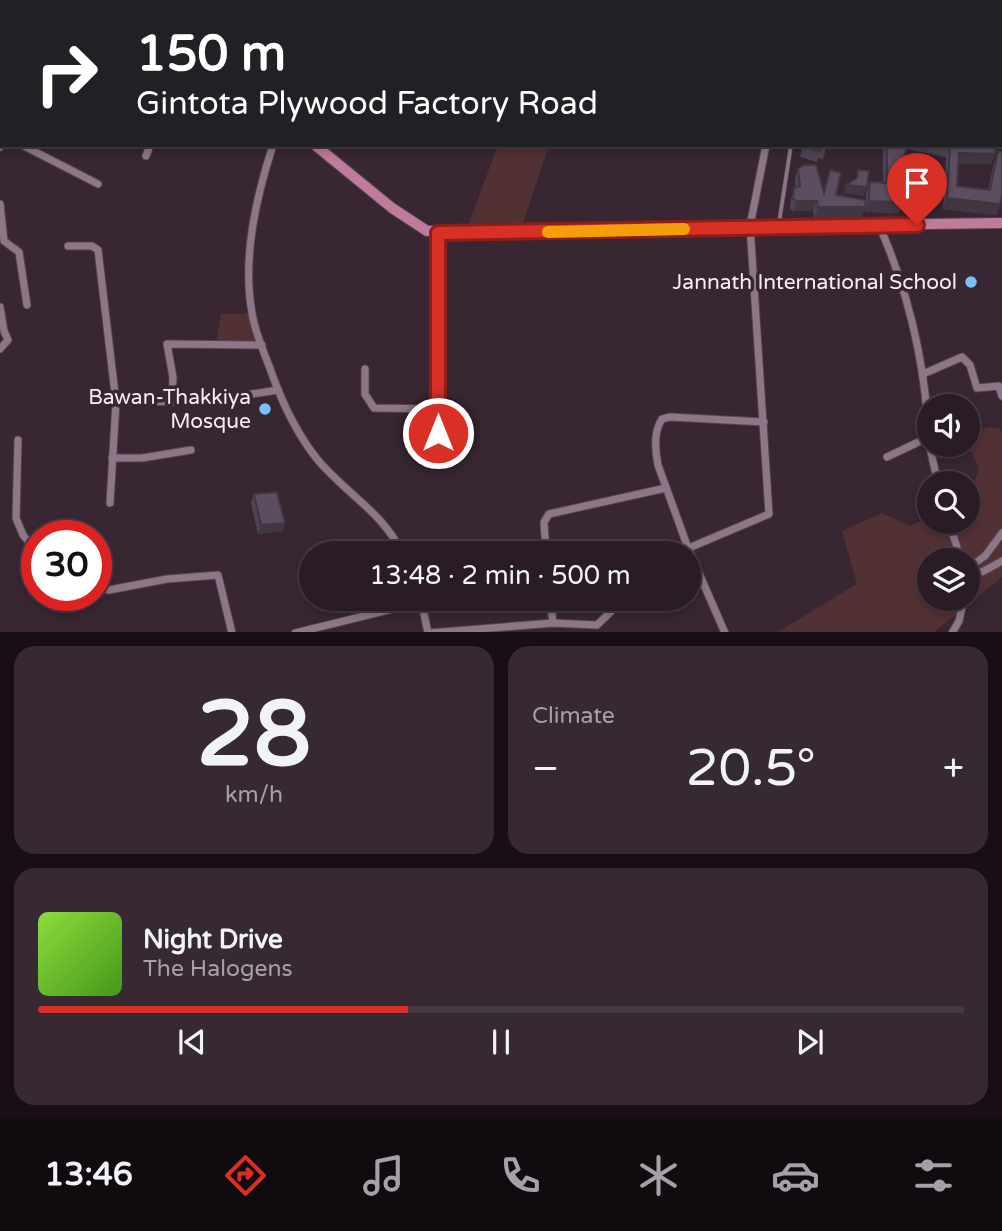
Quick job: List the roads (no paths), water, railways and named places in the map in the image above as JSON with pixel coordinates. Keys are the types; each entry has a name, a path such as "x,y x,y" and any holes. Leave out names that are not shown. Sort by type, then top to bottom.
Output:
{"main road":[{"path":"317,147 392,208 427,231 438,233 1002,223"}],"street":[{"path":"26,147 98,184"},
{"path":"146,156 149,147"},
{"path":"272,147 254,216 250,255 252,314 278,390 317,459 377,516 397,541"},
{"path":"701,543 769,514 750,226 766,147"},
{"path":"0,204 4,242 19,252 27,305"},
{"path":"879,225 893,257 923,374 925,394"},
{"path":"437,441 438,233"},
{"path":"68,246 92,246 98,250 116,402 110,502"},
{"path":"0,307 8,340 0,349"},
{"path":"172,402 173,377 167,344 262,345"},
{"path":"923,374 962,357 970,365 977,387 999,386 1002,396"},
{"path":"365,369 365,394 374,408 438,409"},
{"path":"116,402 207,401 278,390"},
{"path":"685,541 655,452 657,426 662,419 764,422"},
{"path":"18,440 16,518 21,530"},
{"path":"887,457 917,443"},
{"path":"112,458 142,458 191,450"},
{"path":"545,541 544,522 548,514 666,488"},
{"path":"980,560 1002,533"},
{"path":"980,572 1002,561"},
{"path":"112,587 218,575 232,632"},
{"path":"701,578 725,632"},
{"path":"295,632 378,611"},
{"path":"424,611 429,632 553,623 597,625 612,611"},
{"path":"552,611 553,623"},
{"path":"952,632 961,611"}],"lane":[{"path":"779,225 791,147"}],"place":[{"name":"Jannath International School","path":"971,282"},
{"name":"Bawan-Thakkiya Mosque","path":"265,409"}]}
